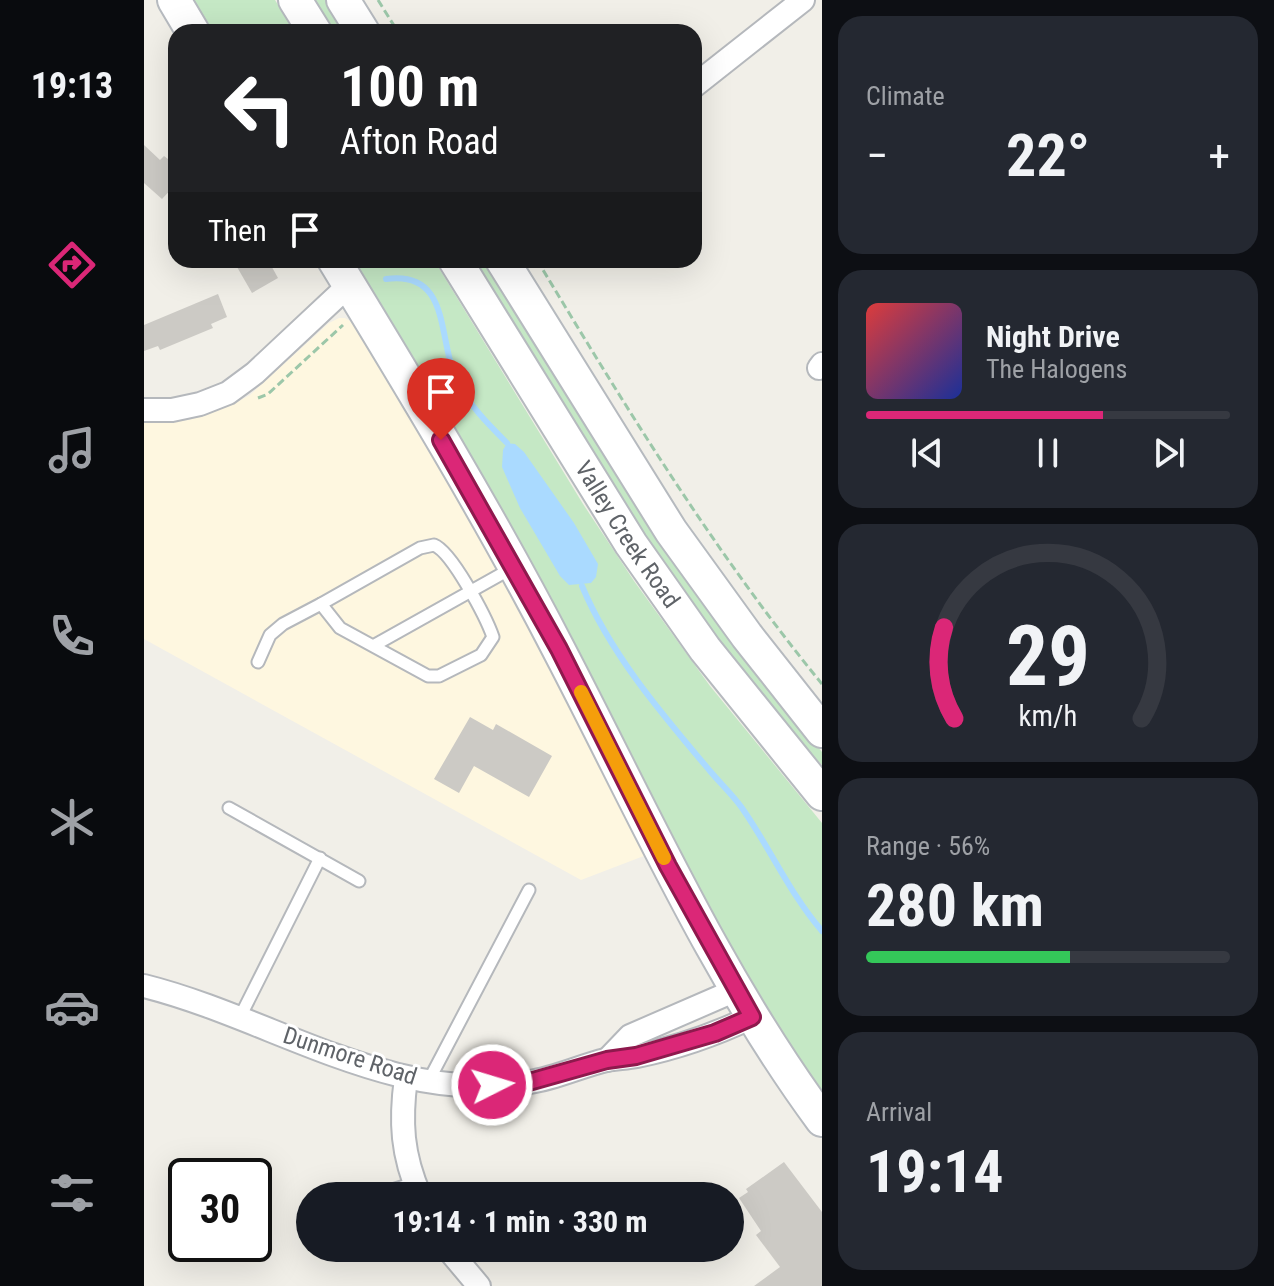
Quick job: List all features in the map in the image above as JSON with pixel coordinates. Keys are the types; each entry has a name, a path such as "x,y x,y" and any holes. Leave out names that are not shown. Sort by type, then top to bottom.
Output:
{"main road":[{"path":"174,0 188,24"},
{"path":"295,0 310,24"},
{"path":"343,0 358,24"},
{"name":"Valley Creek Road","path":"460,268 647,568 722,671 822,794"},
{"name":"Valley Creek Road","path":"507,268 671,531 755,648 822,731"},
{"path":"341,273 514,566 668,866 744,1003 822,1120"}],"street":[{"path":"702,80 803,0"},
{"path":"144,410 172,410 228,393 255,373 341,273"},
{"name":"Dunmore Road","path":"144,986 417,1080 463,1086 529,1082 607,1060 683,1044 715,1033 744,1003"},
{"name":"Dunmore Road","path":"607,1060 630,1036 744,1003"},
{"path":"415,1182 401,1128 417,1080"},
{"path":"457,1262 473,1285"}],"lane":[{"path":"258,662 270,635 283,624 427,545 446,551 493,637 481,655 439,676 428,676 340,628 321,604"},
{"path":"373,646 514,566"},
{"path":"229,808 359,881"},
{"path":"239,1019 320,858"},
{"path":"417,1080 529,890"}],"path":[{"path":"378,0 393,24"},
{"path":"542,268 688,503 749,591 822,684"}],"shaded area":[{"path":"339,318 355,324 470,516 649,854 581,880 144,639 144,423 189,420 230,406 250,395 329,323"}],"green space":[{"path":"192,0 275,0 290,24 206,24"},
{"path":"311,0 328,0 343,24 325,24"},
{"path":"356,268 439,268 583,504 634,581 710,686 822,823 822,1092 770,1019 727,944 585,664 524,552"},
{"path":"475,268 492,268 765,682 822,752 822,765 775,718 671,580"}],"water":[{"path":"507,443 515,444 524,452 574,523 598,564 596,577 591,583 569,585 560,576 520,508 502,467 503,450"}],"building":[{"path":"144,145 160,160 164,156 168,159 168,193 162,199 144,183"},
{"path":"238,268 272,268 278,278 252,293"},
{"path":"218,294 227,317 211,324 213,328 160,350 158,346 144,351 144,325"},
{"path":"470,717 493,730 496,724 552,756 529,797 474,766 459,793 434,779"},
{"path":"784,1162 822,1212 822,1286 754,1286 780,1267 756,1235 761,1231 744,1206 746,1189"}],"waterway":[{"path":"386,279 407,279 422,285 432,297 439,311 457,381 473,406 507,443"},
{"path":"582,586 623,660 674,728 738,803 800,902 822,931"}],"slow traffic":[{"path":"581,692 664,858"}],"route":[{"path":"441,440 559,649 668,866 752,1017 683,1044 607,1060 529,1082 492,1085"}]}
